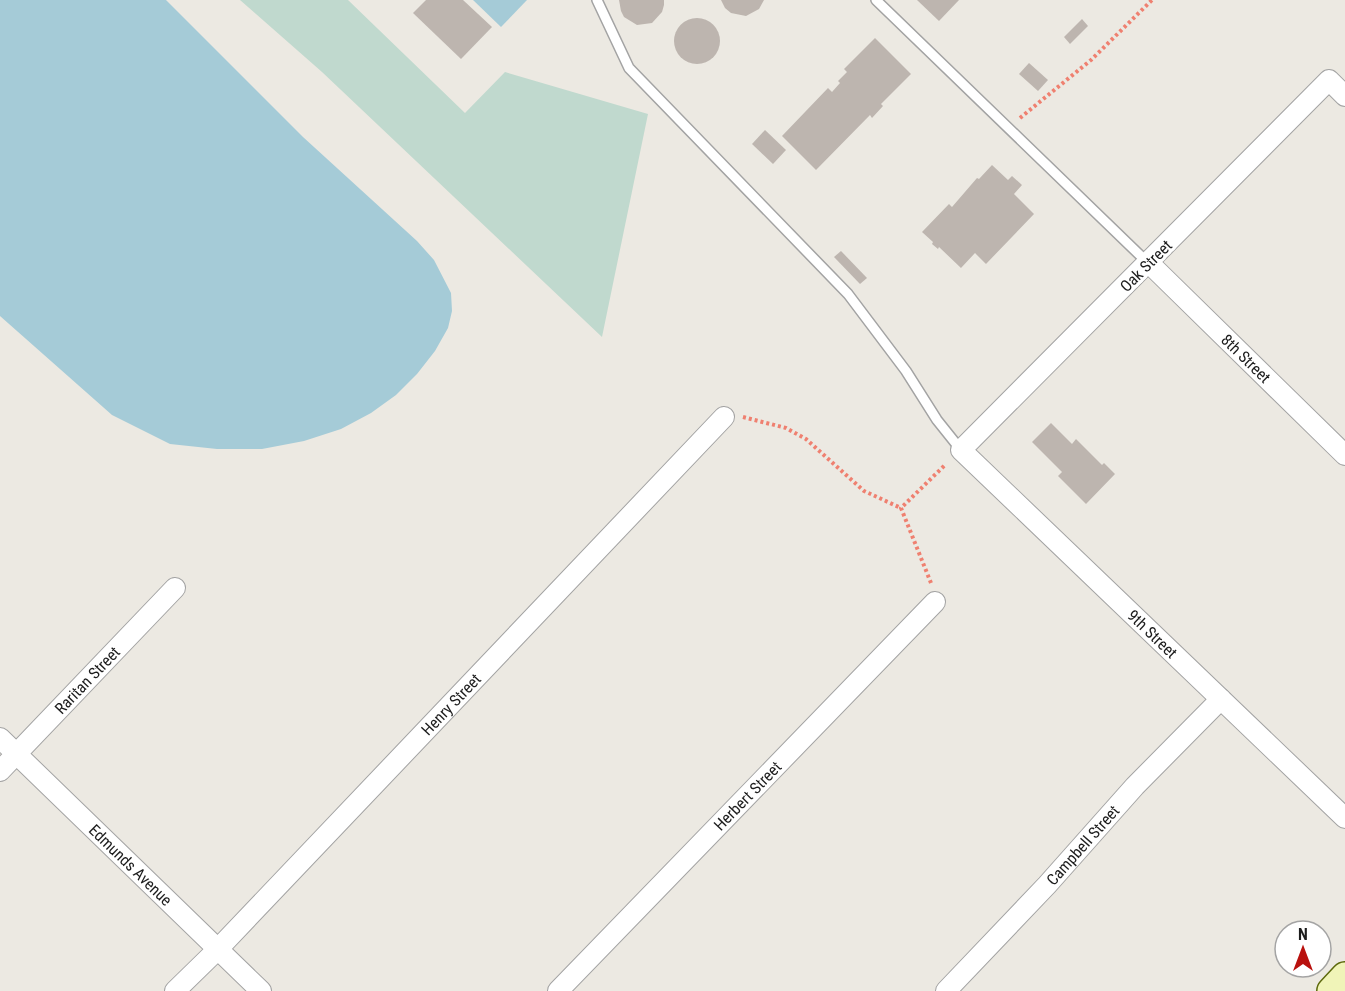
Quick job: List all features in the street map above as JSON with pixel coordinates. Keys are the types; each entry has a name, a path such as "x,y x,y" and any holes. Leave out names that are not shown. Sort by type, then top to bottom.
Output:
{"street":[{"name":"Oak Street","path":"961,450 1329,80 1345,96"},
{"name":"8th Street","path":"1149,263 1345,455"},
{"name":"Henry Street","path":"175,991 218,950 724,417"},
{"name":"9th Street","path":"961,450 1345,818"},
{"name":"Raritan Street","path":"0,771 174,588"},
{"name":"Herbert Street","path":"558,991 935,602"},
{"name":"Campbell Street","path":"946,991 1047,885 1135,786 1221,699"},
{"name":"Edmunds Avenue","path":"0,738 261,991"},
{"path":"1331,991 1345,976"}],"lane":[{"path":"597,0 629,68 848,294 906,371 937,420 961,450"},
{"path":"876,0 1149,263"}],"path":[{"path":"1007,128 1091,60 1152,0"},
{"path":"724,417 744,417 786,428 806,439 864,491 901,508 932,585 935,602"},
{"path":"901,508 961,450"}],"green space":[{"path":"240,0 348,0 465,113 505,72 648,114 602,337 322,72"}],"water":[{"path":"0,0 166,0 303,137 417,241 434,260 451,293 452,311 448,328 435,351 417,374 396,395 371,413 341,429 304,441 262,449 217,449 170,444 112,415 0,316"},
{"path":"473,0 527,0 501,27"}],"building":[{"path":"426,0 463,0 492,27 461,59 413,13"},
{"path":"619,0 664,0 664,5 662,12 652,23 637,25 624,17"},
{"path":"721,0 764,0 759,9 746,16 731,13"},
{"path":"917,0 959,0 939,21"},
{"path":"697,18 713,25 720,41 713,57 697,64 681,57 674,41 681,25"},
{"path":"1082,19 1088,26 1070,44 1064,37"},
{"path":"875,38 911,74 881,104 883,106 872,118 870,115 816,170 782,136 828,88 832,92 847,72 844,69"},
{"path":"1029,63 1048,80 1038,91 1019,74"},
{"path":"765,130 786,150 773,164 752,144"},
{"path":"992,165 1008,180 1012,176 1022,185 1014,194 1034,214 986,264 975,253 961,268 939,247 938,249 932,244 933,242 922,232 949,204 952,207 977,178 979,179"},
{"path":"841,251 867,278 860,284 834,257"},
{"path":"1051,423 1072,444 1076,439 1102,465 1104,463 1115,474 1086,504 1058,476 1062,472 1032,442"}]}
